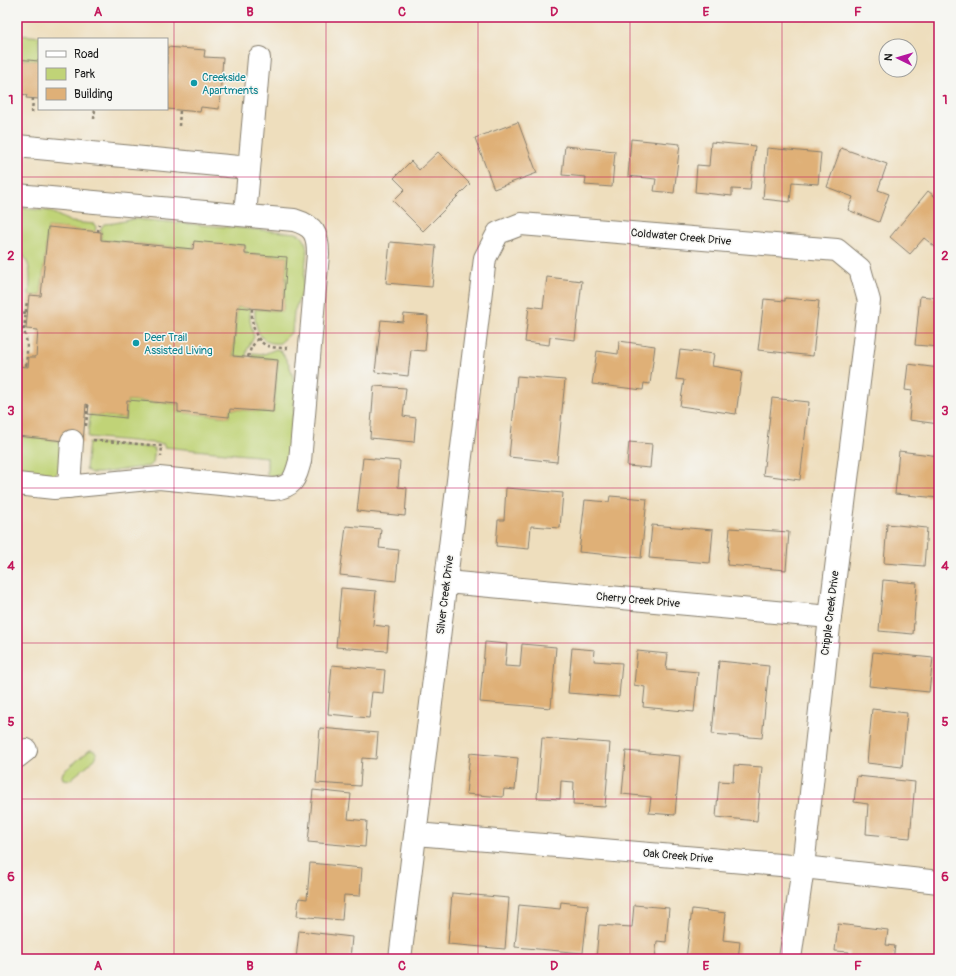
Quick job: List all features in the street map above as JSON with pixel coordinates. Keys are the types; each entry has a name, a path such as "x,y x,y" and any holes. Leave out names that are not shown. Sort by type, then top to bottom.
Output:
{"street":[{"path":"245,215 259,58"},
{"path":"17,146 249,168"},
{"path":"17,195 294,220 306,223 314,232 318,242 300,461 292,482 284,488 273,489 159,478 54,488 17,484"},
{"name":"Coldwater Creek Drive","path":"498,233 522,224 837,250 860,269"},
{"name":"Silver Creek Drive","path":"400,959 485,258 498,233"},
{"name":"Cripple Creek Drive","path":"790,959 803,867 830,617 869,300 860,269"},
{"path":"306,386 299,360 303,317 315,291"},
{"path":"68,487 83,438"},
{"name":"Cherry Creek Drive","path":"446,582 830,617"},
{"name":"Oak Creek Drive","path":"416,834 803,867 939,882"}],"path":[{"path":"32,113 34,98"},
{"path":"94,119 95,110"},
{"path":"179,126 180,110"},
{"path":"26,367 27,354 24,331 27,300"},
{"path":"252,309 251,316 258,338 263,343 269,346 300,350"},
{"path":"17,312 26,313"},
{"path":"17,324 21,326 24,331"},
{"path":"248,357 251,348 258,338"},
{"path":"88,404 83,438 162,446 159,478"}],"green space":[{"path":"17,35 43,37 38,38 38,61 17,59"},
{"path":"21,208 49,211 71,222 94,224 96,227 95,232 48,227 41,296 29,295 29,268 27,261 17,245 17,227"},
{"path":"134,219 296,233 301,236 305,242 307,250 303,289 294,312 292,332 280,343 267,341 259,334 255,315 255,309 283,311 287,257 245,254 245,246 194,242 193,249 101,240 101,228 104,224"},
{"path":"237,307 250,309 250,321 254,337 247,350 246,357 233,356"},
{"path":"17,328 20,331 23,341 23,367 17,366"},
{"path":"276,349 281,351 289,364 296,387 289,462 283,472 278,476 267,475 267,457 164,447 164,444 88,437 90,414 126,418 127,400 178,404 178,412 229,417 230,409 273,412 278,360 252,357 252,353 264,354"},
{"path":"17,436 63,441 60,470 53,475 17,472"},
{"path":"89,442 155,448 153,463 150,466 91,473 86,469"},
{"path":"90,750 96,752 96,758 70,780 63,779 63,772"}],"building":[{"name":"Creekside Apartments","path":"168,47 205,50 204,57 223,58 219,109 201,107 200,112 168,109"},
{"path":"17,59 38,61 38,99 26,98 27,95 17,92"},
{"path":"518,122 537,173 494,189 475,138"},
{"path":"631,139 680,144 674,193 654,191 656,179 628,176"},
{"path":"711,142 755,146 750,190 732,189 732,196 695,192 697,165 709,166"},
{"path":"565,146 615,151 612,187 585,185 586,177 562,175"},
{"path":"767,148 821,153 818,184 792,182 790,202 763,199"},
{"path":"841,148 887,164 878,190 889,194 879,222 848,210 853,197 827,187"},
{"path":"438,152 470,184 423,231 393,201 405,189 394,178 411,161 419,170"},
{"path":"928,191 939,200 939,250 924,238 910,254 890,237"},
{"name":"Deer Trail Assisted Living","path":"48,227 101,232 101,240 193,249 194,241 245,246 245,254 287,257 283,311 237,307 233,356 278,360 273,412 230,409 229,417 178,412 178,404 127,400 126,418 88,414 89,405 86,404 83,443 17,436 17,366 28,367 29,357 36,357 38,330 26,329 29,295 41,296"},
{"path":"390,242 436,246 432,287 386,283"},
{"path":"547,277 582,281 575,340 550,337 549,345 525,342 529,306 543,308"},
{"path":"920,296 939,298 939,347 915,345"},
{"path":"785,298 819,301 813,356 758,350 764,299 785,301"},
{"path":"404,314 428,316 425,351 411,350 408,376 375,372 381,320 403,322"},
{"path":"619,341 655,346 650,384 644,383 643,390 592,384 597,351 618,354"},
{"path":"680,350 714,354 712,366 742,371 736,414 680,406 684,380 676,379"},
{"path":"908,364 939,368 939,424 909,420 912,391 905,390"},
{"path":"517,376 565,380 557,462 509,457"},
{"path":"374,386 406,388 403,416 416,418 414,442 370,438"},
{"path":"772,398 809,402 800,480 763,475"},
{"path":"629,442 652,444 650,468 627,466"},
{"path":"899,451 939,456 939,498 895,494"},
{"path":"363,458 400,461 398,487 407,488 405,516 357,511"},
{"path":"506,488 563,493 560,528 531,526 529,549 496,546 498,520 504,520"},
{"path":"610,496 647,499 641,558 579,552 585,500 609,502"},
{"path":"887,524 927,528 924,566 884,563"},
{"path":"652,525 713,530 710,563 649,558"},
{"path":"346,526 381,529 379,548 399,550 396,581 340,575"},
{"path":"730,528 789,532 786,570 727,565"},
{"path":"883,580 917,583 913,634 879,631"},
{"path":"341,588 376,591 373,625 389,627 387,651 336,647"},
{"path":"485,642 507,644 505,666 520,667 522,644 556,647 551,708 480,702"},
{"path":"572,648 595,650 594,661 622,663 619,697 568,693"},
{"path":"637,651 668,654 666,669 698,672 694,712 643,707 645,687 634,685"},
{"path":"873,652 933,658 929,692 869,686"},
{"path":"719,661 769,666 762,738 712,734"},
{"path":"332,665 385,670 383,693 372,692 369,718 328,714"},
{"path":"872,709 907,713 902,767 867,763"},
{"path":"320,728 378,733 376,759 362,758 360,786 316,783"},
{"path":"542,738 610,743 605,807 573,805 574,782 561,781 560,799 537,798"},
{"path":"626,751 680,756 675,815 649,813 651,797 622,794"},
{"path":"470,753 518,758 515,790 504,789 503,797 466,794"},
{"path":"734,765 762,767 757,821 716,817 719,781 733,782"},
{"path":"857,776 915,782 910,838 866,834 868,804 854,802"},
{"path":"313,790 351,794 348,819 367,821 365,847 308,842"},
{"path":"310,863 362,868 360,896 344,895 342,920 297,916 299,898 307,899"},
{"path":"452,893 509,898 505,949 448,944"},
{"path":"561,902 588,905 583,953 515,947 519,905 560,909"},
{"path":"634,905 669,908 666,942 657,941 655,959 596,959 599,925 632,927"},
{"path":"692,909 726,913 723,940 740,942 738,959 686,959"},
{"path":"838,924 888,930 886,945 895,946 893,959 848,959 849,952 835,951"},
{"path":"299,931 352,937 350,959 296,959"}],"place":[{"name":"Creekside Apartments","path":"194,83"},
{"name":"Deer Trail Assisted Living","path":"136,343"}]}
